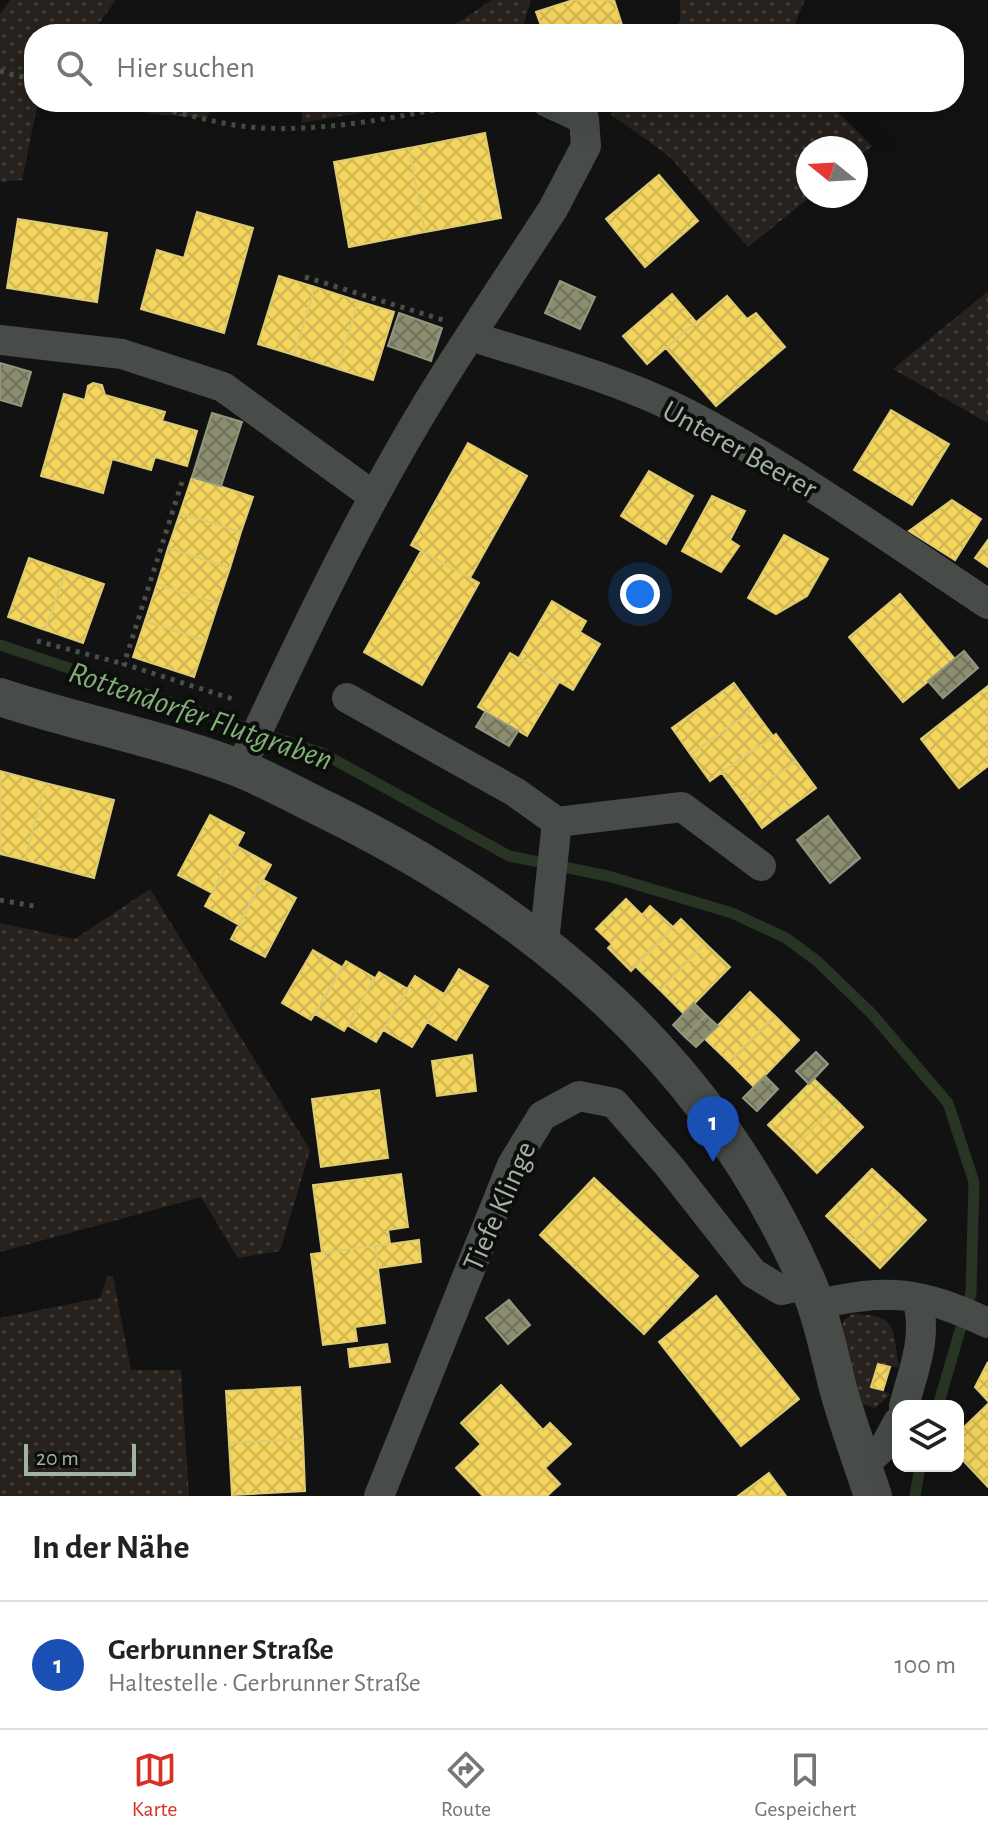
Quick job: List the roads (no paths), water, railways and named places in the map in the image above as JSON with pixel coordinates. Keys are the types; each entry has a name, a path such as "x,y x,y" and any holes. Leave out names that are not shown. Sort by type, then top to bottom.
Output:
{"street":[{"path":"240,769 372,495 553,209 586,146 584,119 569,112"},
{"name":"Unterer Beerer","path":"472,333 587,373 697,419 827,497 988,604"},
{"path":"0,340 122,354 223,387 372,495"},
{"path":"0,697 47,713 152,737 240,769 381,837 474,893 544,942 659,1050 735,1145 812,1294 868,1481"},
{"path":"347,698 515,792 555,833 544,942"},
{"path":"555,833 682,807 761,866"},
{"name":"Tiefe Klinge","path":"379,1496 512,1165 542,1116 579,1096 614,1103 669,1166 753,1273 781,1290 812,1294 873,1293 917,1298 948,1305 988,1323"},
{"path":"906,1400 923,1340 924,1321 917,1298"},
{"path":"868,1481 892,1433"}],"waterway":[{"name":"Rottendorfer Flutgraben","path":"0,645 324,754 509,856 608,876 732,913 786,938 817,961 872,1014 948,1103 974,1182 971,1293 940,1400"},
{"name":"Rottendorfer Flutgraben","path":"915,1496 919,1472"}],"place":[{"name":"Gerbrunner Straße","path":"713,1162"}]}
